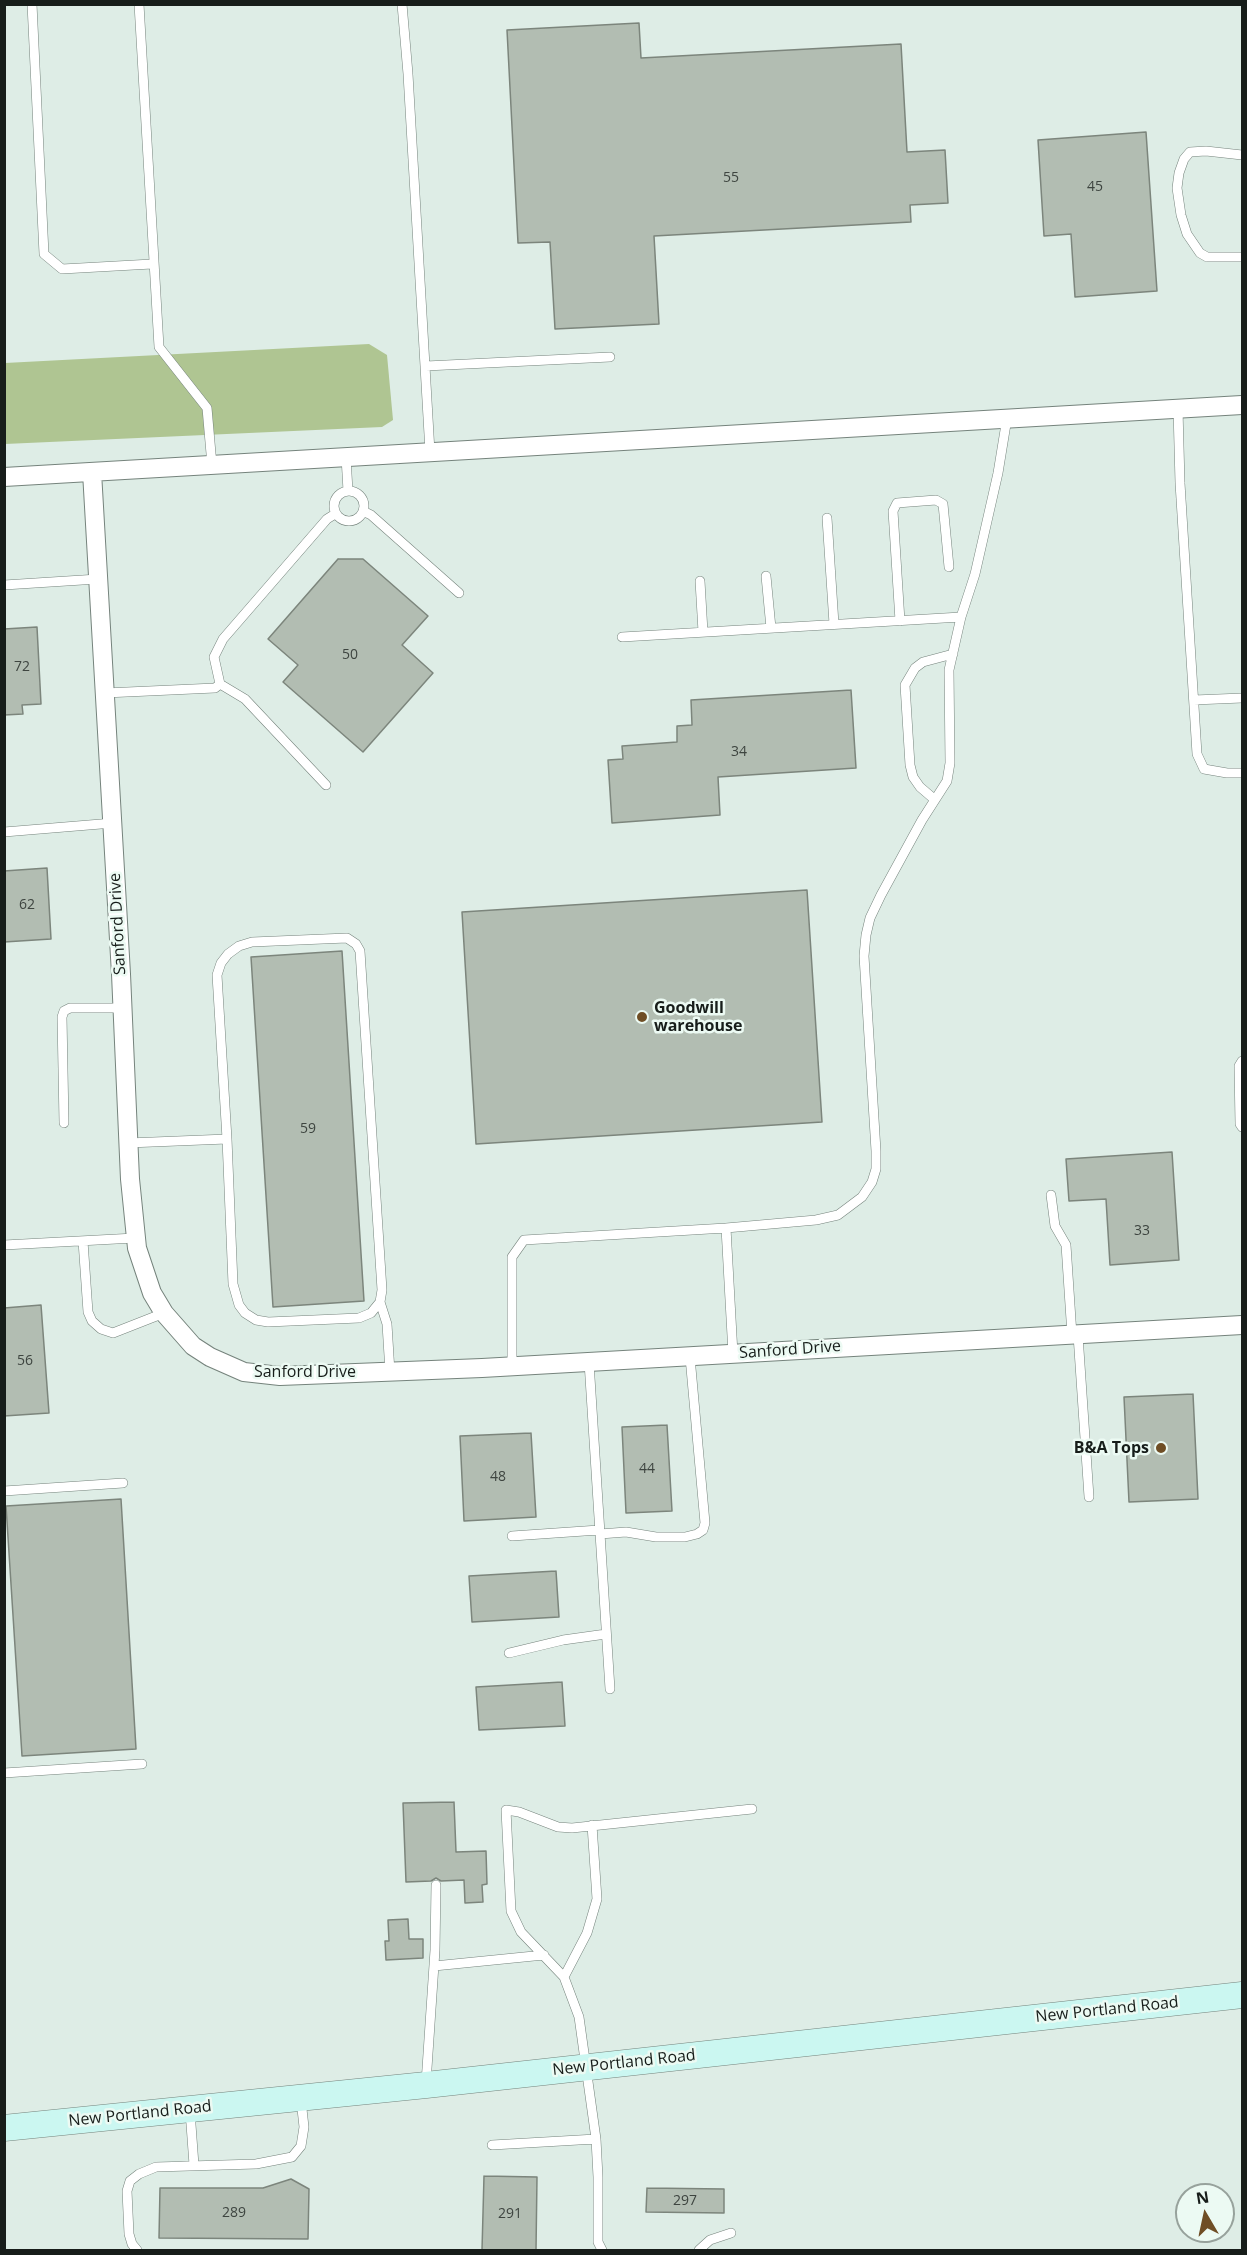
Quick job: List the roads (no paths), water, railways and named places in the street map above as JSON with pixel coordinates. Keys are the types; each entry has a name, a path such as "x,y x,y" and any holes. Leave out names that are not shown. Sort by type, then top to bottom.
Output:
{"street":[{"path":"4,477 1242,405"},
{"name":"Sanford Drive","path":"92,472 123,1008 128,1143 136,1248 152,1293 164,1312 193,1346 210,1357 244,1372 280,1376 512,1367 1242,1325"},
{"name":"New Portland Road","path":"5,2128 426,2085 1242,1995"}],"lane":[{"path":"32,4 44,254 62,268 152,264"},
{"path":"138,4 152,264 159,347 207,408 212,465"},
{"path":"402,4 430,452"},
{"path":"1242,155 1206,151 1190,153 1184,159 1179,172 1177,188 1181,215 1187,234 1200,253 1207,257 1242,257"},
{"path":"426,366 610,357"},
{"path":"1178,409 1180,483 1197,754 1204,769 1242,773"},
{"path":"512,1367 512,1257 524,1240 726,1228 816,1220 838,1215 862,1197 872,1182 876,1170 876,1151 864,956 866,935 870,918 881,895 946,780 950,763 949,670 961,617 975,574 998,472 1007,418"},
{"path":"346,457 348,491"},
{"path":"348,491 360,496 363,501 363,511 357,519 342,520 335,514 333,505 341,493 348,491"},
{"path":"900,621 893,511 897,503 936,500 943,504 949,567"},
{"path":"363,511 371,514 459,593"},
{"path":"326,785 245,699 220,684 214,657 223,639 327,519 335,514"},
{"path":"827,518 834,624"},
{"path":"766,576 771,628"},
{"path":"4,585 98,579"},
{"path":"700,581 703,632"},
{"path":"622,636 961,617"},
{"path":"934,799 920,787 909,765 905,685 915,668 923,662 953,654"},
{"path":"105,693 215,688 220,684"},
{"path":"1194,700 1242,698"},
{"path":"4,832 113,823"},
{"path":"380,1302 371,1313 359,1318 268,1322 256,1320 245,1314 235,1294 217,975 220,963 239,946 252,942 347,938 356,944 360,951 382,1290 380,1302 387,1324 390,1372"},
{"path":"64,1123 62,1017 64,1011 70,1008 123,1008"},
{"path":"1242,1061 1239,1066 1240,1124 1242,1127"},
{"path":"128,1143 227,1140"},
{"path":"1051,1195 1055,1226 1066,1245 1089,1497"},
{"path":"726,1228 733,1354"},
{"path":"4,1245 135,1238"},
{"path":"83,1241 88,1312 92,1321 101,1329 113,1334 164,1312"},
{"path":"513,1536 626,1532 656,1537 685,1537 703,1530 705,1523 690,1356"},
{"path":"589,1362 610,1689"},
{"path":"4,1491 123,1484"},
{"path":"509,1653 563,1640 606,1634"},
{"path":"4,1773 142,1764"},
{"path":"602,2250 598,2242 596,2139 579,2017 564,1977 521,1932 511,1911 506,1810 519,1812 558,1827 592,1826 752,1809"},
{"path":"564,1977 587,1933 597,1899 592,1826"},
{"path":"426,2085 434,1966 436,1886"},
{"path":"434,1966 544,1955"},
{"path":"138,2250 132,2244 129,2234 127,2191 130,2181 139,2174 156,2167 256,2164 292,2157 301,2146 304,2127 301,2098"},
{"path":"190,2109 194,2165"},
{"path":"4,2115 5,2128"},
{"path":"492,2145 596,2139"},
{"path":"699,2250 710,2240 731,2233"}],"place":[{"name":"Goodwill warehouse","path":"642,1017"},
{"name":"B&A Tops","path":"1161,1448"}]}
